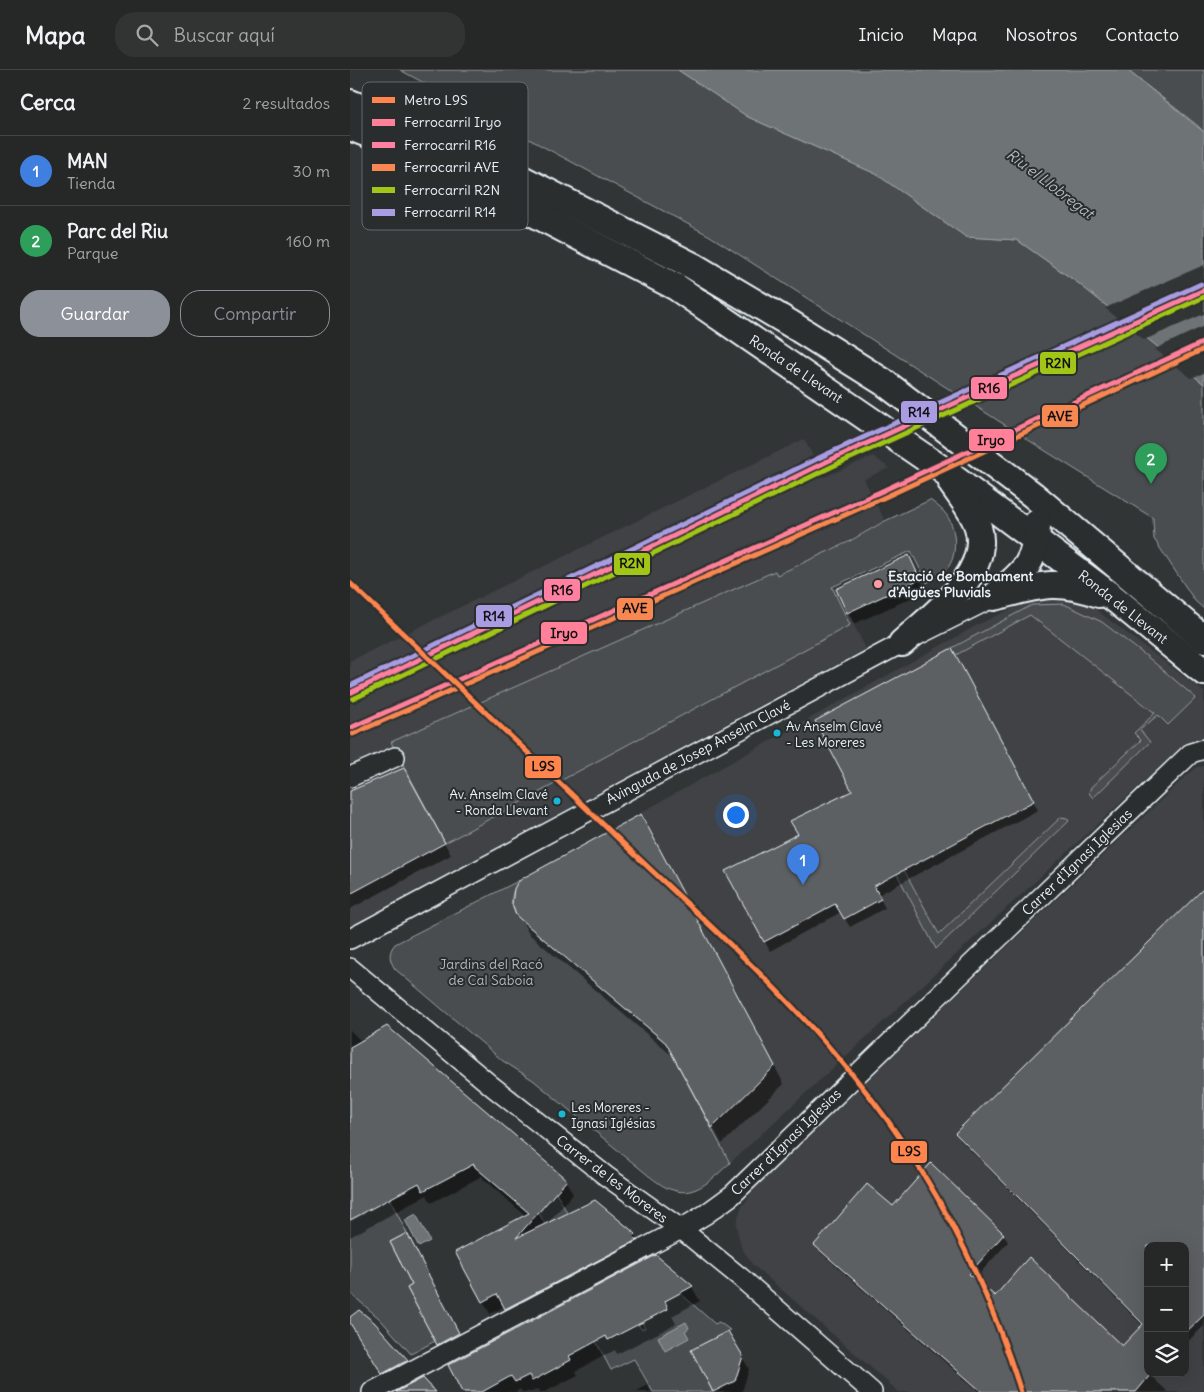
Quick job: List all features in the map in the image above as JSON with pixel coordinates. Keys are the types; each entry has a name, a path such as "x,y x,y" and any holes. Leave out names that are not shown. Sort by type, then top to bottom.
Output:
{"main road":[{"name":"Ronda de Llevant","path":"350,103 362,108"},
{"name":"Ronda de Llevant","path":"350,127 362,132"},
{"name":"Ronda de Llevant","path":"528,182 693,266 885,383 1033,495 1204,639"},
{"name":"Ronda de Llevant","path":"528,210 676,287 940,468 1116,600 1204,672"},
{"path":"902,643 958,591 968,579 978,558 980,544 976,521 969,508 940,468"},
{"path":"994,597 1023,572 1030,561 1037,540 1037,517 1033,495"},
{"path":"994,597 1041,585 1062,584 1083,588 1116,600"}],"street":[{"name":"Avinguda de Josep Anselm Clavé","path":"350,939 902,643 994,597"},
{"name":"Carrer d'Ignasi Iglesias","path":"372,1392 681,1229 732,1195 1191,753 1204,749"},
{"path":"350,777 395,757"},
{"name":"Carrer de les Moreres","path":"350,968 493,1087 606,1176 681,1229 740,1277 872,1392"}],"shaded area":[{"path":"804,439 824,477 873,456 889,468 864,479 885,521 819,556 866,649 350,926 350,661"},
{"path":"1041,595 1064,595 1090,605 1204,692 1204,740 1185,744 730,1163 666,1043 516,915 512,904 512,893 515,886 520,880 981,623"},
{"path":"1204,766 1204,1392 899,1392 752,1264 741,1247 736,1224 741,1208 757,1185 1197,767"}],"green space":[{"path":"400,70 678,70 748,117 876,174 966,237 1017,240 1078,283 1204,384 1204,609 1195,601 1154,539 1153,518 710,236 528,139 528,82 422,82"},
{"path":"1127,70 1204,70 1204,132 1197,125"},
{"path":"930,500 942,509 949,518 952,525 955,547 949,566 939,576 927,583 911,551 832,587 850,625 445,843 391,742 775,571 777,575 848,542 885,521"},
{"path":"1064,604 1102,622 1196,698 1168,725 1158,715 1140,730 1150,742 1093,798 1089,793 1091,787 1141,740 1134,733 1155,713 1030,615 956,655 952,648 1032,605"},
{"path":"1061,817 1067,818 1069,821 936,949 897,874 904,870 939,934"},
{"name":"Jardins del Racó de Cal Saboia","path":"520,880 512,897 512,906 516,915 666,1043 730,1163 704,1185 697,1189 681,1192 657,1182 533,1080 503,1061 395,969 390,956 395,944"},
{"path":"376,1173 407,1233 390,1242 412,1285 407,1288 435,1341 411,1354 380,1319 350,1293 350,1221 365,1213 353,1189"},
{"path":"556,1192 591,1258 569,1270 539,1213"},
{"path":"612,1277 641,1329 645,1328 642,1323 668,1309 665,1301 680,1293 715,1324 719,1322 730,1330 692,1350 713,1392 653,1392 634,1359 611,1370 592,1334 602,1329 608,1340 620,1334 595,1286"}],"water":[{"name":"Riu el Llobregat","path":"678,70 1127,70 1204,132 1204,384 1078,283 1017,240 966,237 876,174 748,117"},
{"path":"416,1214 430,1241 419,1247 405,1220"},
{"path":"686,1322 689,1328 685,1331 689,1338 665,1351 658,1337"}],"pier":[{"path":"1204,265 1204,314 1144,340 1105,308"},
{"path":"1204,326 1204,373 1191,378 1155,349"}],"building":[{"name":"Estació de Bombament d'Aigües Pluvials","path":"909,555 920,579 847,613 836,589"},
{"path":"952,648 1034,801 874,886 881,899 844,919 835,904 764,942 725,871 798,834 790,821 852,791 815,721"},
{"path":"404,768 445,843 350,894 350,791"},
{"path":"641,814 775,1066 712,1128 666,1043 520,919 516,915 512,904 514,889 523,878"},
{"path":"1204,888 1204,1315 1189,1329 1189,1242 1144,1242 1144,1377 1148,1377 1136,1392 982,1392 814,1245 867,1184 893,1206 931,1163 1004,1234 969,1274 995,1296 1029,1257 1122,1346 1143,1324 955,1133"},
{"path":"387,1026 567,1180 516,1238 595,1200 636,1234 633,1236 637,1240 505,1309 497,1294 482,1302 455,1252 529,1213 475,1167 474,1164 423,1191 419,1183 350,1220 350,1047"},
{"path":"407,1233 459,1333 437,1345 407,1288 412,1285 390,1242"},
{"path":"656,1255 693,1286 665,1301 668,1309 608,1340 606,1336 569,1356 571,1360 532,1381 529,1375 515,1382 511,1376 482,1392 462,1392 448,1365"},
{"path":"359,1310 374,1322 408,1360 382,1374 350,1323 350,1317"},
{"path":"728,1331 743,1356 735,1381 713,1392 691,1350"},
{"path":"423,1378 436,1392 396,1392"}],"metro line":[{"name":"L9S","path":"350,583 744,958 826,1043 851,1073 905,1146 952,1224 990,1306 1021,1392"}],"rail line":[{"name":"R14","path":"350,686 825,455 1201,284"},
{"name":"R16","path":"350,693 828,461 1204,290"},
{"name":"R2N","path":"353,699 831,467 1204,297"},
{"name":"Iryo","path":"350,728 880,492 1204,342"},
{"name":"AVE","path":"353,734 883,498 1204,349"}],"place":[{"name":"Parc del Riu","path":"1151,484"},
{"name":"Estació de Bombament d'Aigües Pluvials","path":"878,584"},
{"name":"Av Anselm Clavé - Les Moreres","path":"777,733"},
{"name":"Av. Anselm Clavé - Ronda Llevant","path":"557,801"},
{"name":"MAN","path":"803,885"},
{"name":"Les Moreres - Ignasi Iglésias","path":"562,1114"}]}
